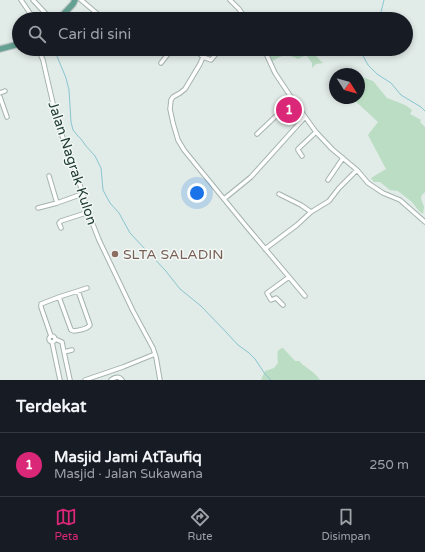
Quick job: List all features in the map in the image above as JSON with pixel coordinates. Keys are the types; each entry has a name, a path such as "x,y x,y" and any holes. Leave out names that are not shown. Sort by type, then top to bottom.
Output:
{"main road":[{"path":"66,12 75,0"},
{"path":"0,49 12,46"}],"street":[{"path":"21,0 29,12"},
{"path":"33,0 44,12"},
{"path":"81,0 95,12"},
{"path":"230,0 241,12"},
{"name":"Jalan Nagrak Kulon","path":"41,56 58,125 74,166 96,234 150,340 155,354 159,380"},
{"path":"161,63 166,56"},
{"path":"215,56 212,60 203,56 200,64 184,90 172,98 170,102 173,123 180,144 196,166 305,296"},
{"path":"267,56 275,72 293,100 316,132 332,149 357,170 364,179 385,194 400,200 425,222"},
{"path":"0,93 5,91"},
{"path":"0,97 7,117"},
{"path":"257,134 293,100"},
{"path":"224,199 251,177 305,117"},
{"path":"302,156 298,149 316,132"},
{"path":"328,180 343,158"},
{"path":"265,249 297,225 311,212 329,201 339,188 357,170"},
{"path":"49,176 57,203"},
{"path":"38,208 82,194"},
{"path":"279,194 311,212"},
{"path":"61,228 59,223 61,221 89,212"},
{"path":"283,305 276,298 271,300 267,293 289,276"},
{"path":"70,380 62,342 53,338 41,305 42,303 87,288"},
{"path":"59,297 71,330 74,331 84,329 90,325 78,291"},
{"path":"53,338 49,338 49,340 52,342 60,380"},
{"path":"64,352 72,350"},
{"path":"86,380 155,354"},
{"path":"111,380 118,377 122,380"}],"green space":[{"path":"270,56 285,56 279,57 272,61"},
{"path":"290,56 304,56 298,59"},
{"path":"307,56 316,56 323,63 316,64 312,68 312,63"},
{"path":"365,78 373,81 387,98 405,105 412,110 410,114 421,120 420,122 425,127 425,192 421,198 424,207 423,214 412,202 398,191 390,190 380,182 374,182 371,178 386,169 368,135 378,122 358,104 365,104"},
{"path":"283,348 295,361 300,361 320,380 261,380 265,371 274,368 278,363 278,352"}],"waterway":[{"path":"381,12 384,0"},
{"path":"57,56 69,90 73,130 95,156 101,168 103,190 110,203 119,213 130,233 165,270 180,289 201,306 238,345 249,353 271,380"},
{"path":"363,56 368,65 377,74 391,83 401,95 425,111"}],"place":[{"name":"Masjid Jami AtTaufiq","path":"289,110"},
{"name":"SLTA SALADIN","path":"115,254"}]}
